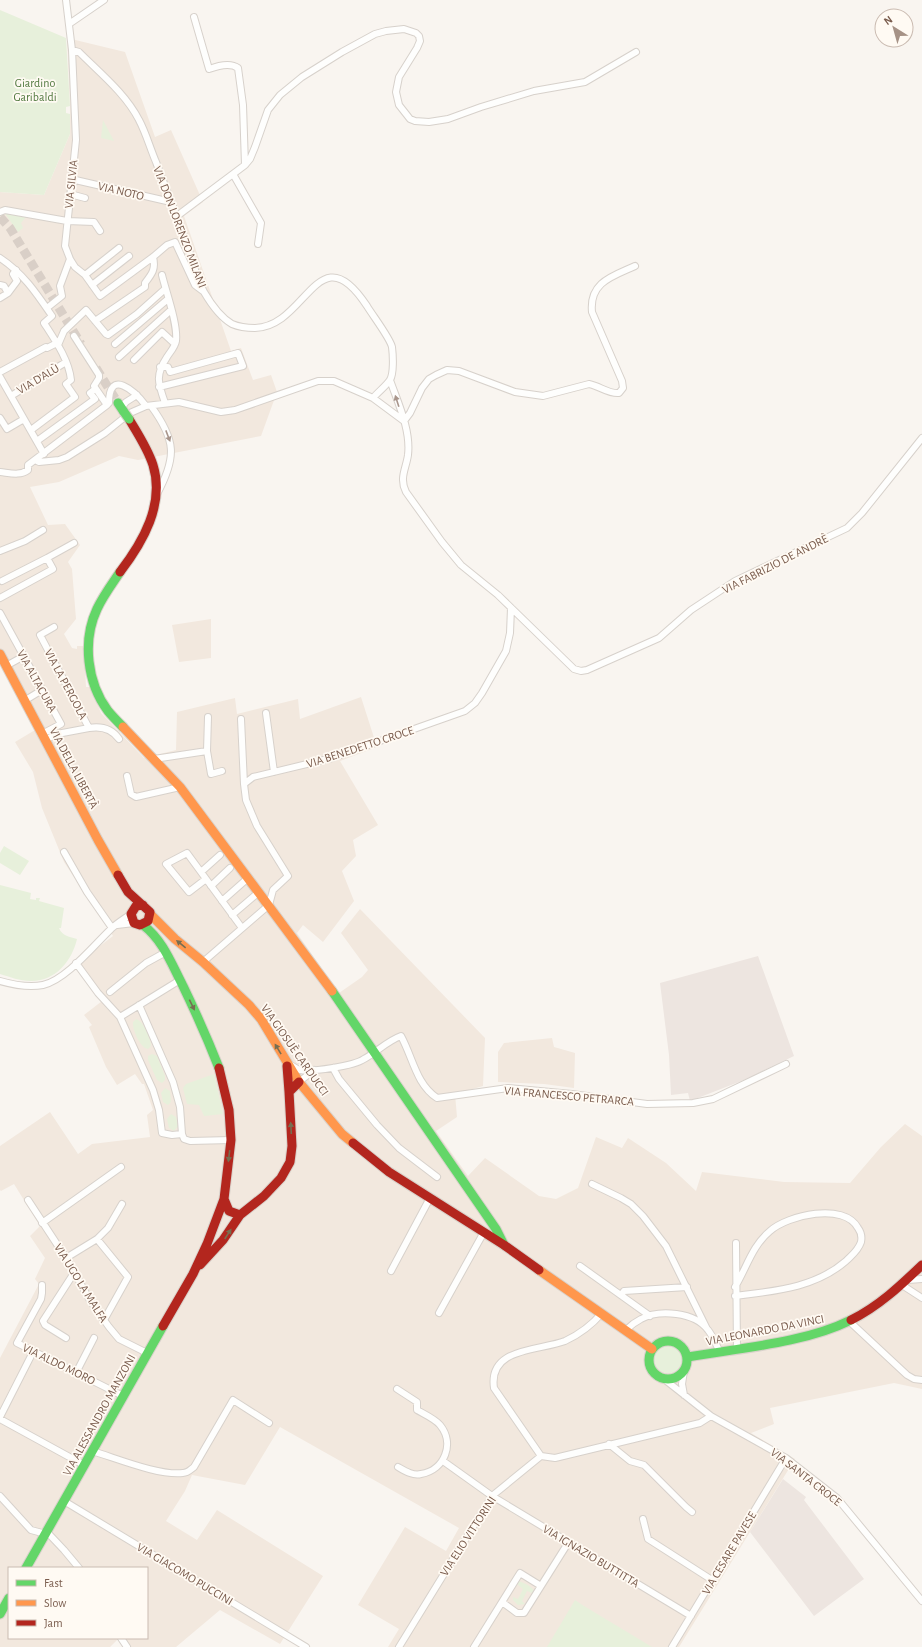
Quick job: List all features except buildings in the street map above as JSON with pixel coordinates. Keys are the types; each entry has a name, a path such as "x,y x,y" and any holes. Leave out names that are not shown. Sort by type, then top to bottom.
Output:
{"street":[{"path":"66,0 72,50"},
{"path":"69,24 104,0"},
{"path":"194,17 209,69 219,66 235,65 238,68 243,105 245,165"},
{"path":"177,216 245,165 252,153 268,110 280,94 302,77 342,52 380,32 404,29 416,33 419,36 420,41 417,48 399,77 396,92 399,105 410,119 415,121 429,122 448,119 534,91 584,82 636,52"},
{"name":"VIA SILVIA","path":"70,260 65,246 76,140 72,50"},
{"name":"VIA DON LORENZO MILANI","path":"72,50 80,52 131,105 140,121 204,291 214,307 223,317 232,324 246,328 260,328 284,318 321,280 337,278 346,283 361,298 392,345 393,364 390,380"},
{"path":"232,174 261,223 258,244"},
{"name":"VIA NOTO","path":"71,179 171,202"},
{"path":"70,194 85,198"},
{"path":"0,212 5,210 67,221 94,222 100,231"},
{"path":"70,260 75,267 86,275 100,296 167,245 175,242 195,285 204,291"},
{"path":"86,275 119,248"},
{"path":"92,286 129,256"},
{"path":"95,321 145,287 145,283 153,273 155,264 153,257"},
{"path":"0,258 26,280 52,316 44,323 57,344 70,370 71,380 66,384 75,397 31,430"},
{"path":"46,308 62,296 60,286 70,260"},
{"path":"36,460 39,462 59,460 67,457 105,434 130,413 148,406 179,402 221,412 235,410 318,381 334,381 373,398 404,421 410,413 422,388 429,379 447,370 459,371 515,392 543,396 589,384 596,385 612,393 619,392 623,388 622,381 592,312 592,307 595,294 600,284 635,266"},
{"path":"0,298 8,293 18,281 14,274 16,270"},
{"path":"162,274 176,328 175,344 160,367 158,379 159,387 165,403"},
{"path":"0,285 4,286 8,293"},
{"path":"0,372 46,347 47,348 57,344 64,331 86,310 108,335 137,314 165,289"},
{"path":"115,344 168,299"},
{"path":"119,357 171,310"},
{"path":"134,360 162,332 175,344"},
{"path":"74,336 99,375 99,378 95,383 95,389 107,405"},
{"path":"159,387 168,386 243,366 238,353 170,372 168,367 160,367"},
{"name":"VIA D'ALÙ","path":"11,396 66,362"},
{"path":"0,377 44,454"},
{"path":"373,398 390,380"},
{"name":"VIA FABRIZIO DE ANDRÈ","path":"390,380 404,421 408,442 408,455 402,476 402,485 406,492 442,542 461,565 498,595 574,668 581,671 587,670 659,638 691,610 735,581 847,528 862,513 922,438"},
{"path":"0,472 16,474 24,473 28,470 28,465 107,405 109,403 110,390 114,386 121,384 127,386 148,406 170,436 172,453 168,470 157,494 152,515 141,543 104,595 91,622 88,647 89,666 94,686 108,711 180,787 336,996 496,1229 504,1245"},
{"path":"37,441 95,399 90,393 95,389"},
{"path":"137,395 126,402 123,410 147,450 155,475 157,494"},
{"path":"0,418 7,429 24,419"},
{"path":"155,475 161,474 168,470"},
{"path":"0,551 25,541 43,530"},
{"path":"2,581 74,543"},
{"path":"0,598 54,569 48,558"},
{"name":"VIA BENEDETTO CROCE","path":"244,784 253,777 332,758 465,711 475,703 482,693 506,651 510,633 511,608"},
{"name":"VIA ALTACURA","path":"1,616 61,724 44,737"},
{"name":"VIA LA PERGOLA","path":"44,737 89,728 40,635 54,627"},
{"name":"VIA DELLA LIBERTÀ","path":"0,654 98,840 128,892 135,918"},
{"path":"6,666 24,656"},
{"path":"24,701 42,690"},
{"path":"266,713 274,772"},
{"path":"208,717 207,751 211,774 222,771"},
{"path":"203,962 268,905 273,890 288,876 257,826 246,800 241,719"},
{"path":"89,728 108,729 120,738"},
{"path":"154,760 207,751"},
{"path":"127,776 131,794 136,797 180,787"},
{"path":"64,852 87,892 114,927"},
{"path":"206,879 189,892 166,864 187,853 242,928"},
{"path":"201,872 220,855"},
{"path":"211,886 230,868"},
{"path":"222,901 248,878"},
{"name":"VIA DELLA LIBERTÀ","path":"128,892 142,906 148,909 150,915"},
{"path":"232,915 259,892"},
{"path":"135,918 136,906 142,906"},
{"path":"0,981 30,986 43,985 60,977 114,927 135,918 148,921 150,915"},
{"name":"VIA GIOSUÈ CARDUCCI","path":"150,915 175,939 203,962 253,1010 299,1082 342,1134 389,1172 504,1245 602,1313"},
{"path":"135,918 150,931 166,952 204,1028 220,1069 230,1110 231,1140 224,1199 209,1248"},
{"path":"110,992 146,963 166,952"},
{"path":"76,963 98,993 120,1017 153,1090 159,1110 162,1133 172,1136 182,1134"},
{"path":"120,1017 180,980"},
{"path":"139,1005 173,1082 180,1107 182,1134 184,1139 190,1141 231,1140"},
{"name":"VIA FRANCESCO PETRARCA","path":"287,1064 300,1070 333,1068 363,1060 373,1052 401,1036 409,1050 418,1078 429,1093 437,1098 508,1088 572,1094 647,1104 692,1103 713,1099 786,1064"},
{"name":"VIA ALESSANDRO MANZONI","path":"27,1567 209,1248 223,1240 240,1215 264,1196 277,1182 290,1162 292,1146 287,1064"},
{"path":"333,1068 339,1079 390,1140 417,1163 437,1177"},
{"path":"289,1092 314,1070"},
{"path":"42,1223 121,1167"},
{"path":"592,1184 632,1204 666,1246 686,1288 720,1352"},
{"path":"391,1271 430,1198"},
{"path":"224,1199 229,1211 240,1215"},
{"name":"VIA UGO LA MALFA","path":"28,1200 66,1258 91,1302 104,1320 119,1339 147,1354"},
{"path":"66,1258 97,1239 108,1228 122,1204"},
{"path":"735,1296 782,1290 809,1283 825,1276 842,1265 856,1252 861,1241 861,1232 856,1224 847,1217 834,1213 822,1213 797,1218 780,1224 770,1230 754,1248 736,1287"},
{"path":"438,1313 484,1232"},
{"path":"97,1239 128,1277 104,1320"},
{"path":"736,1243 735,1296 737,1349"},
{"name":"VIA LEONARDO DA VINCI","path":"688,1357 782,1342 833,1330 861,1315 905,1282 922,1265"},
{"path":"580,1266 650,1316"},
{"path":"66,1338 45,1325 43,1321 74,1273"},
{"path":"905,1282 922,1279"},
{"path":"905,1282 922,1298"},
{"path":"42,1285 41,1299 52,1306"},
{"path":"622,1295 624,1291 686,1288"},
{"name":"VIA ALDO MORO","path":"41,1299 17,1343 123,1396"},
{"path":"652,1349 602,1313 584,1332 564,1341 510,1355 496,1369 493,1379 494,1388 542,1456 555,1458 700,1423 711,1416"},
{"path":"626,1330 641,1319 657,1314 693,1318 707,1329"},
{"path":"849,1321 907,1375 914,1379 922,1380"},
{"path":"76,1373 94,1338"},
{"path":"684,1371 675,1378 664,1379 654,1374 650,1368 649,1355 652,1349 657,1344 669,1340 682,1345 688,1357 682,1384 684,1395"},
{"path":"33,1352 0,1418 84,1466"},
{"name":"VIA SANTA CROCE","path":"664,1379 711,1416 786,1458 837,1498 922,1601"},
{"path":"397,1389 416,1402 417,1410 440,1424 446,1434 448,1444 443,1461 432,1470 420,1475 408,1473 398,1467"},
{"path":"92,1451 163,1473 183,1473 194,1468 233,1400 269,1423"},
{"path":"609,1444 630,1461 644,1465 692,1512"},
{"name":"VIA ELIO VITTORINI","path":"399,1647 492,1496 542,1456"},
{"name":"VIA CESARE PAVESE","path":"672,1647 786,1458"},
{"name":"VIA IGNAZIO BUTTITTA","path":"443,1461 492,1496 691,1616"},
{"path":"0,1496 2,1504 31,1530 46,1533 64,1550 78,1567"},
{"name":"VIA GIACOMO PUCCINI","path":"64,1501 306,1647"},
{"path":"643,1519 648,1539 712,1580"},
{"path":"502,1602 517,1613 524,1613 568,1543"},
{"path":"474,1647 520,1573 541,1586"},
{"path":"0,1614 8,1600"}],"shaded area":[{"path":"67,38 125,52 155,137 171,130 203,202 184,216 231,351 241,348 253,380 271,375 277,392 261,436 138,460 119,456 59,482 30,487 48,525 65,524 80,545 68,562 72,569 76,619 64,634 72,648 77,649 77,646 84,646 86,687 90,687 101,713 144,758 176,750 177,712 235,698 237,714 298,699 300,719 361,697 377,747 340,761 378,825 353,840 356,856 342,871 354,901 323,942 303,925 297,933 339,993 362,977 368,970 341,933 360,909 485,1038 483,1086 455,1094 457,1117 436,1131 468,1176 485,1158 539,1196 556,1199 578,1188 596,1137 622,1148 628,1138 666,1163 696,1191 702,1172 784,1182 850,1183 881,1147 905,1124 922,1136 922,1389 894,1383 770,1408 774,1424 751,1433 795,1459 679,1647 388,1647 399,1629 358,1605 405,1527 446,1551 459,1528 280,1427 245,1485 192,1475 185,1491 166,1521 197,1540 217,1510 323,1576 280,1644 220,1610 176,1647 130,1647 126,1639 148,1639 148,1567 8,1567 8,1639 118,1639 110,1647 0,1647 0,1358 39,1284 35,1279 45,1258 30,1236 40,1226 14,1184 1,1191 0,1190 0,1146 50,1112 78,1154 92,1144 150,1137 147,1115 153,1110 144,1084 142,1084 135,1074 117,1085 106,1067 89,1027 92,1025 84,1015 106,998 79,962 113,936 64,862 42,808 33,772 15,742 35,730 0,663 0,192 44,195 70,134"},
{"path":"211,619 211,658 179,662 172,625"},
{"path":"758,956 794,1056 744,1080 690,1101 688,1093 671,1095 669,1055 660,983"},
{"path":"552,1038 554,1047 575,1053 574,1088 544,1084 498,1082 498,1052 504,1043"},
{"path":"783,1479 806,1497 804,1500 864,1579 814,1616 750,1532"}],"green space":[{"name":"Giardino Garibaldi","path":"0,10 66,38 70,106 66,107 66,113 70,114 70,134 44,195 0,192"},
{"path":"103,120 114,141 101,138"},
{"path":"4,212 27,216 21,223 23,228 18,232"},
{"path":"4,846 29,861 20,875 0,863 0,853"},
{"path":"0,885 31,893 30,899 36,900 36,898 40,898 39,901 64,908 61,928 59,928 60,931 69,937 77,939 75,947 67,962 55,974 47,978 30,981 19,980 0,974"},
{"path":"136,1019 139,1020 144,1026 148,1035 151,1046 148,1049 139,1042 135,1033 133,1022"},
{"path":"152,1054 157,1056 165,1076 165,1080 162,1083 157,1080 148,1060 148,1056"},
{"path":"214,1074 223,1114 204,1116 199,1105 187,1104 183,1088 186,1084"},
{"path":"165,1088 170,1091 171,1102 168,1105 163,1102 161,1093"},
{"path":"171,1114 176,1117 178,1126 174,1131 169,1128 167,1119"},
{"path":"668,1345 674,1346 678,1349 681,1353 681,1365 678,1369 674,1372 668,1373 662,1372 658,1369 655,1365 654,1359 655,1353 658,1349 662,1346"},
{"path":"519,1581 528,1585 534,1590 532,1593 527,1591 522,1601 525,1604 518,1605 513,1600 513,1597 518,1599 523,1589 517,1584"},
{"path":"575,1600 584,1606 652,1647 547,1647"}],"tunnel":[{"path":"0,217 10,228 81,344"},
{"path":"96,368 118,403"}],"traffic: fast":[{"path":"118,403 124,412"},
{"path":"124,412 129,419"},
{"path":"120,572 97,609 92,621 88,648 91,675 95,688 108,711 123,727"},
{"path":"143,925 162,945 171,961 211,1047 219,1068"},
{"path":"332,991 496,1229 504,1245"},
{"path":"688,1357 772,1344 833,1328 851,1320"},
{"path":"27,1567 163,1326"},
{"path":"664,1341 672,1341 682,1346 686,1353 687,1360 686,1367 682,1374 672,1379 664,1379 654,1374 652,1371 649,1364 649,1356 654,1346 657,1344 664,1341"},
{"path":"0,1614 8,1600"}],"traffic: slow":[{"path":"0,654 118,875"},
{"path":"123,727 180,787 332,991"},
{"path":"151,915 175,939 203,962 249,1005 261,1019 299,1082 342,1134 353,1143"},
{"path":"539,1270 652,1349"}],"traffic: jam":[{"path":"120,572 137,548 144,535 150,522 156,494 156,480 151,459 129,419"},
{"path":"118,875 128,892 150,912 148,921 140,925 134,923 131,914 136,906 143,905"},
{"path":"287,1066 289,1092"},
{"path":"163,1326 193,1274 207,1244 224,1199 231,1140 229,1110 219,1068"},
{"path":"200,1265 223,1240 240,1215 264,1196 281,1178 290,1162 292,1146 289,1092 299,1082"},
{"path":"353,1143 389,1172 504,1245 539,1270"},
{"path":"224,1199 229,1211 240,1215"},
{"path":"851,1320 880,1302 922,1265"}]}
